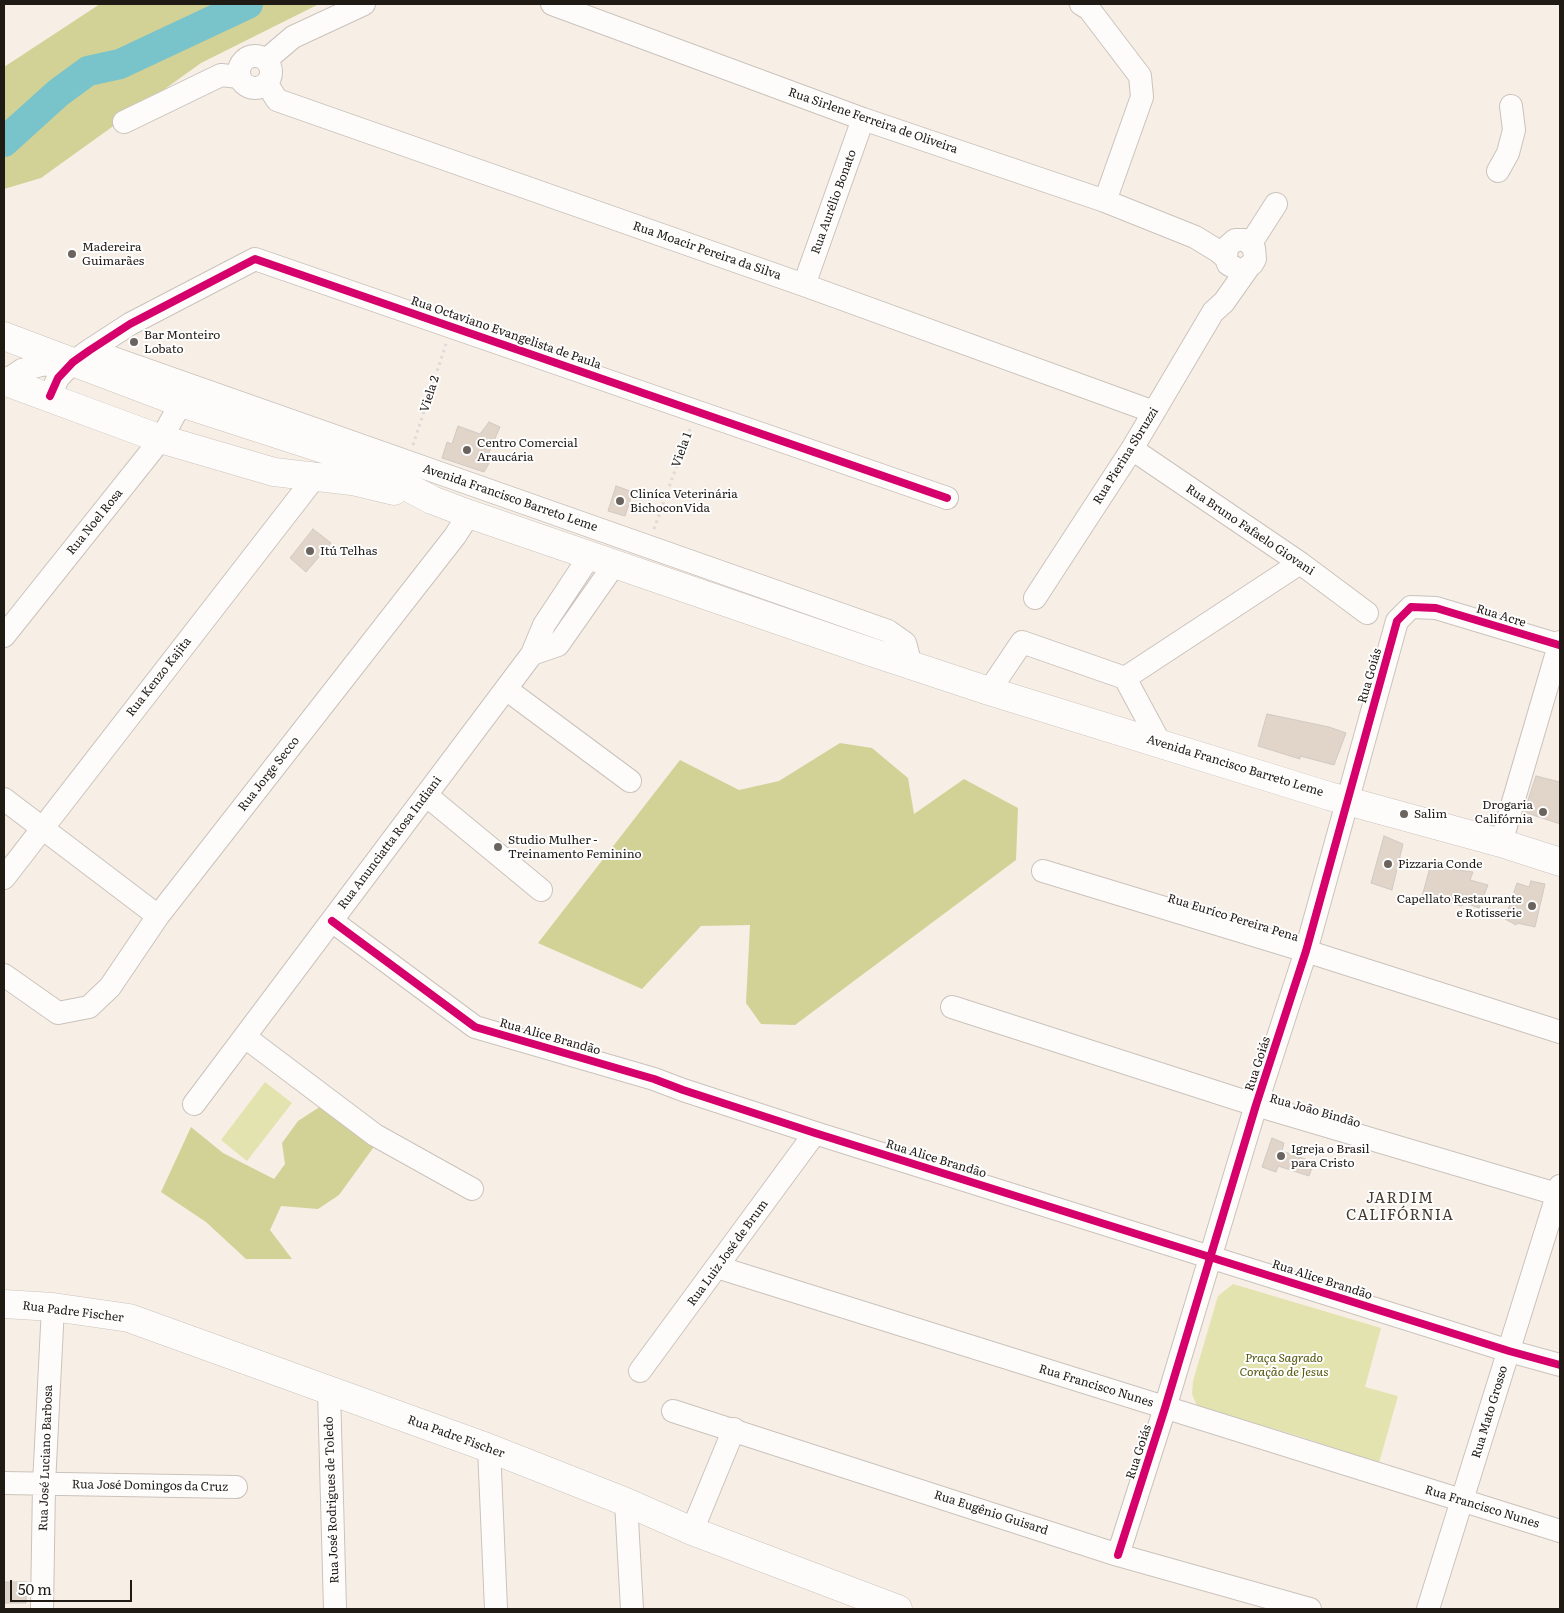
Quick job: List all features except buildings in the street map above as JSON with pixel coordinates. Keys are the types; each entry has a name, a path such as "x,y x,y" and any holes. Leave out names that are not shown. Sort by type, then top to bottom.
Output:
{"main road":[{"name":"Avenida Francisco Barreto Leme","path":"4,336 82,356 181,403 354,459 432,500 601,561 989,691 1347,801 1501,843 1560,862"},
{"name":"Avenida Francisco Barreto Leme","path":"4,381 50,396 161,439 274,472 352,481 432,500"},
{"name":"Rua Padre Fischer","path":"4,1304 53,1307 129,1318 489,1448 626,1502 692,1531 898,1609"}],"street":[{"path":"266,60 293,37 364,4"},
{"name":"Rua Sirlene Ferreira de Oliveira","path":"552,4 863,119 1105,201 1195,237 1206,236 1237,255"},
{"path":"1080,4 1089,9 1140,76 1142,97 1105,201"},
{"path":"250,56 259,56 266,60 271,67 271,76 267,84 260,88 251,88 243,84 239,77 238,68 243,61 250,56"},
{"path":"124,122 221,75 239,77"},
{"name":"Rua Moacir Pereira da Silva","path":"267,84 277,100 804,285 1154,412"},
{"path":"1498,171 1508,153 1514,130 1511,106"},
{"name":"Rua Aurélio Bonato","path":"804,285 863,119"},
{"name":"Rua Pierina Sbruzzi","path":"1035,598 1132,449 1213,312 1215,298 1237,255 1276,204"},
{"name":"Rua Octaviano Evangelista de Paula","path":"82,356 130,324 255,259 947,498"},
{"path":"4,381 22,370 41,364 82,356"},
{"path":"50,396 58,378 82,356"},
{"name":"Avenida Francisco Barreto Leme","path":"82,356 407,462 888,631 905,644 911,665"},
{"name":"Rua Noel Rosa","path":"4,636 161,439 181,403"},
{"name":"Rua Bruno Fafaelo Giovani","path":"1132,449 1300,563 1367,613"},
{"name":"Rua Kenzo Kajita","path":"4,878 315,477"},
{"name":"Rua Jorge Secco","path":"4,975 58,1013 89,1007 110,987 158,916 455,536 468,514"},
{"name":"Rua Anunciatta Rosa Indiani","path":"194,1104 532,654 544,626 601,561"},
{"path":"1125,678 1300,563"},
{"name":"Rua Goiás","path":"1118,1555 1165,1408 1256,1105 1306,952 1397,621 1411,607 1436,608"},
{"name":"Rua Acre","path":"1436,608 1560,644"},
{"path":"989,691 1022,642 1125,678 1160,743"},
{"path":"1501,843 1560,644"},
{"path":"506,689 630,781"},
{"path":"426,795 541,890"},
{"path":"4,799 158,916"},
{"name":"Rua Euríco Pereira Pena","path":"1042,871 1560,1032"},
{"name":"Rua Alice Brandão","path":"332,921 475,1027 654,1079 814,1133 1560,1366"},
{"name":"Rua João Bindão","path":"952,1007 1256,1105 1560,1192"},
{"path":"245,1037 375,1136 472,1189"},
{"name":"Rua Luiz José de Brum","path":"640,1371 814,1133"},
{"name":"Rua Mato Grosso","path":"1428,1609 1560,1192"},
{"name":"Rua Francisco Nunes","path":"717,1267 1462,1502 1560,1531"},
{"name":"Rua José Luciano Barbosa","path":"42,1609 44,1484 53,1307"},
{"name":"Rua José Rodrigues de Toledo","path":"329,1391 335,1609"},
{"name":"Rua Eugênio Guisard","path":"673,1411 734,1429 1118,1555 1310,1609"},
{"path":"692,1531 734,1429"},
{"path":"489,1448 496,1609"},
{"name":"Rua José Domingos da Cruz","path":"4,1483 236,1487"},
{"path":"626,1502 632,1609"}],"green space":[{"path":"100,4 319,4 201,63 41,178 4,189 4,67"},
{"path":"840,743 872,748 908,778 914,814 964,779 1018,808 1016,860 795,1025 761,1024 746,1003 750,925 701,926 642,989 538,943 680,760 739,790 779,781"},
{"path":"265,1082 292,1103 247,1161 221,1140"},
{"path":"321,1106 376,1144 339,1195 318,1209 281,1206 270,1230 292,1259 246,1259 206,1222 161,1192 191,1127 223,1153 274,1179 285,1164 282,1143 298,1121"},
{"name":"Praça Sagrado Coração de Jesus","path":"1233,1284 1381,1328 1365,1387 1398,1396 1379,1463 1295,1435 1197,1406 1192,1394 1193,1381 1218,1296"}],"waterway":[{"path":"4,142 58,93 88,71 120,64 248,4"}],"cycle path":[{"path":"50,396 58,378 73,362 90,350 130,324 255,259 947,498"},
{"path":"1118,1555 1165,1408 1256,1105 1306,951 1397,621 1411,607 1436,608 1559,645"},
{"path":"332,921 475,1027 654,1079 815,1133 1509,1351 1560,1365"}],"place":[{"name":"Madereira Guimarães","path":"72,254"},
{"name":"Bar Monteiro Lobato","path":"134,342"},
{"name":"Centro Comercial Araucária","path":"467,450"},
{"name":"Cliníca Veterinária BichoconVida","path":"620,501"},
{"name":"Itú Telhas","path":"310,551"},
{"name":"Drogaria Califórnia","path":"1543,812"},
{"name":"Salim","path":"1404,814"},
{"name":"Studio Mulher - Treinamento Feminino","path":"498,847"},
{"name":"Pizzaria Conde","path":"1388,864"},
{"name":"Capellato Restaurante e Rotisserie","path":"1532,906"},
{"name":"Igreja o Brasil para Cristo","path":"1281,1156"}],"district":[{"name":"JARDIM CALIFÓRNIA","path":"1400,1208"}]}
